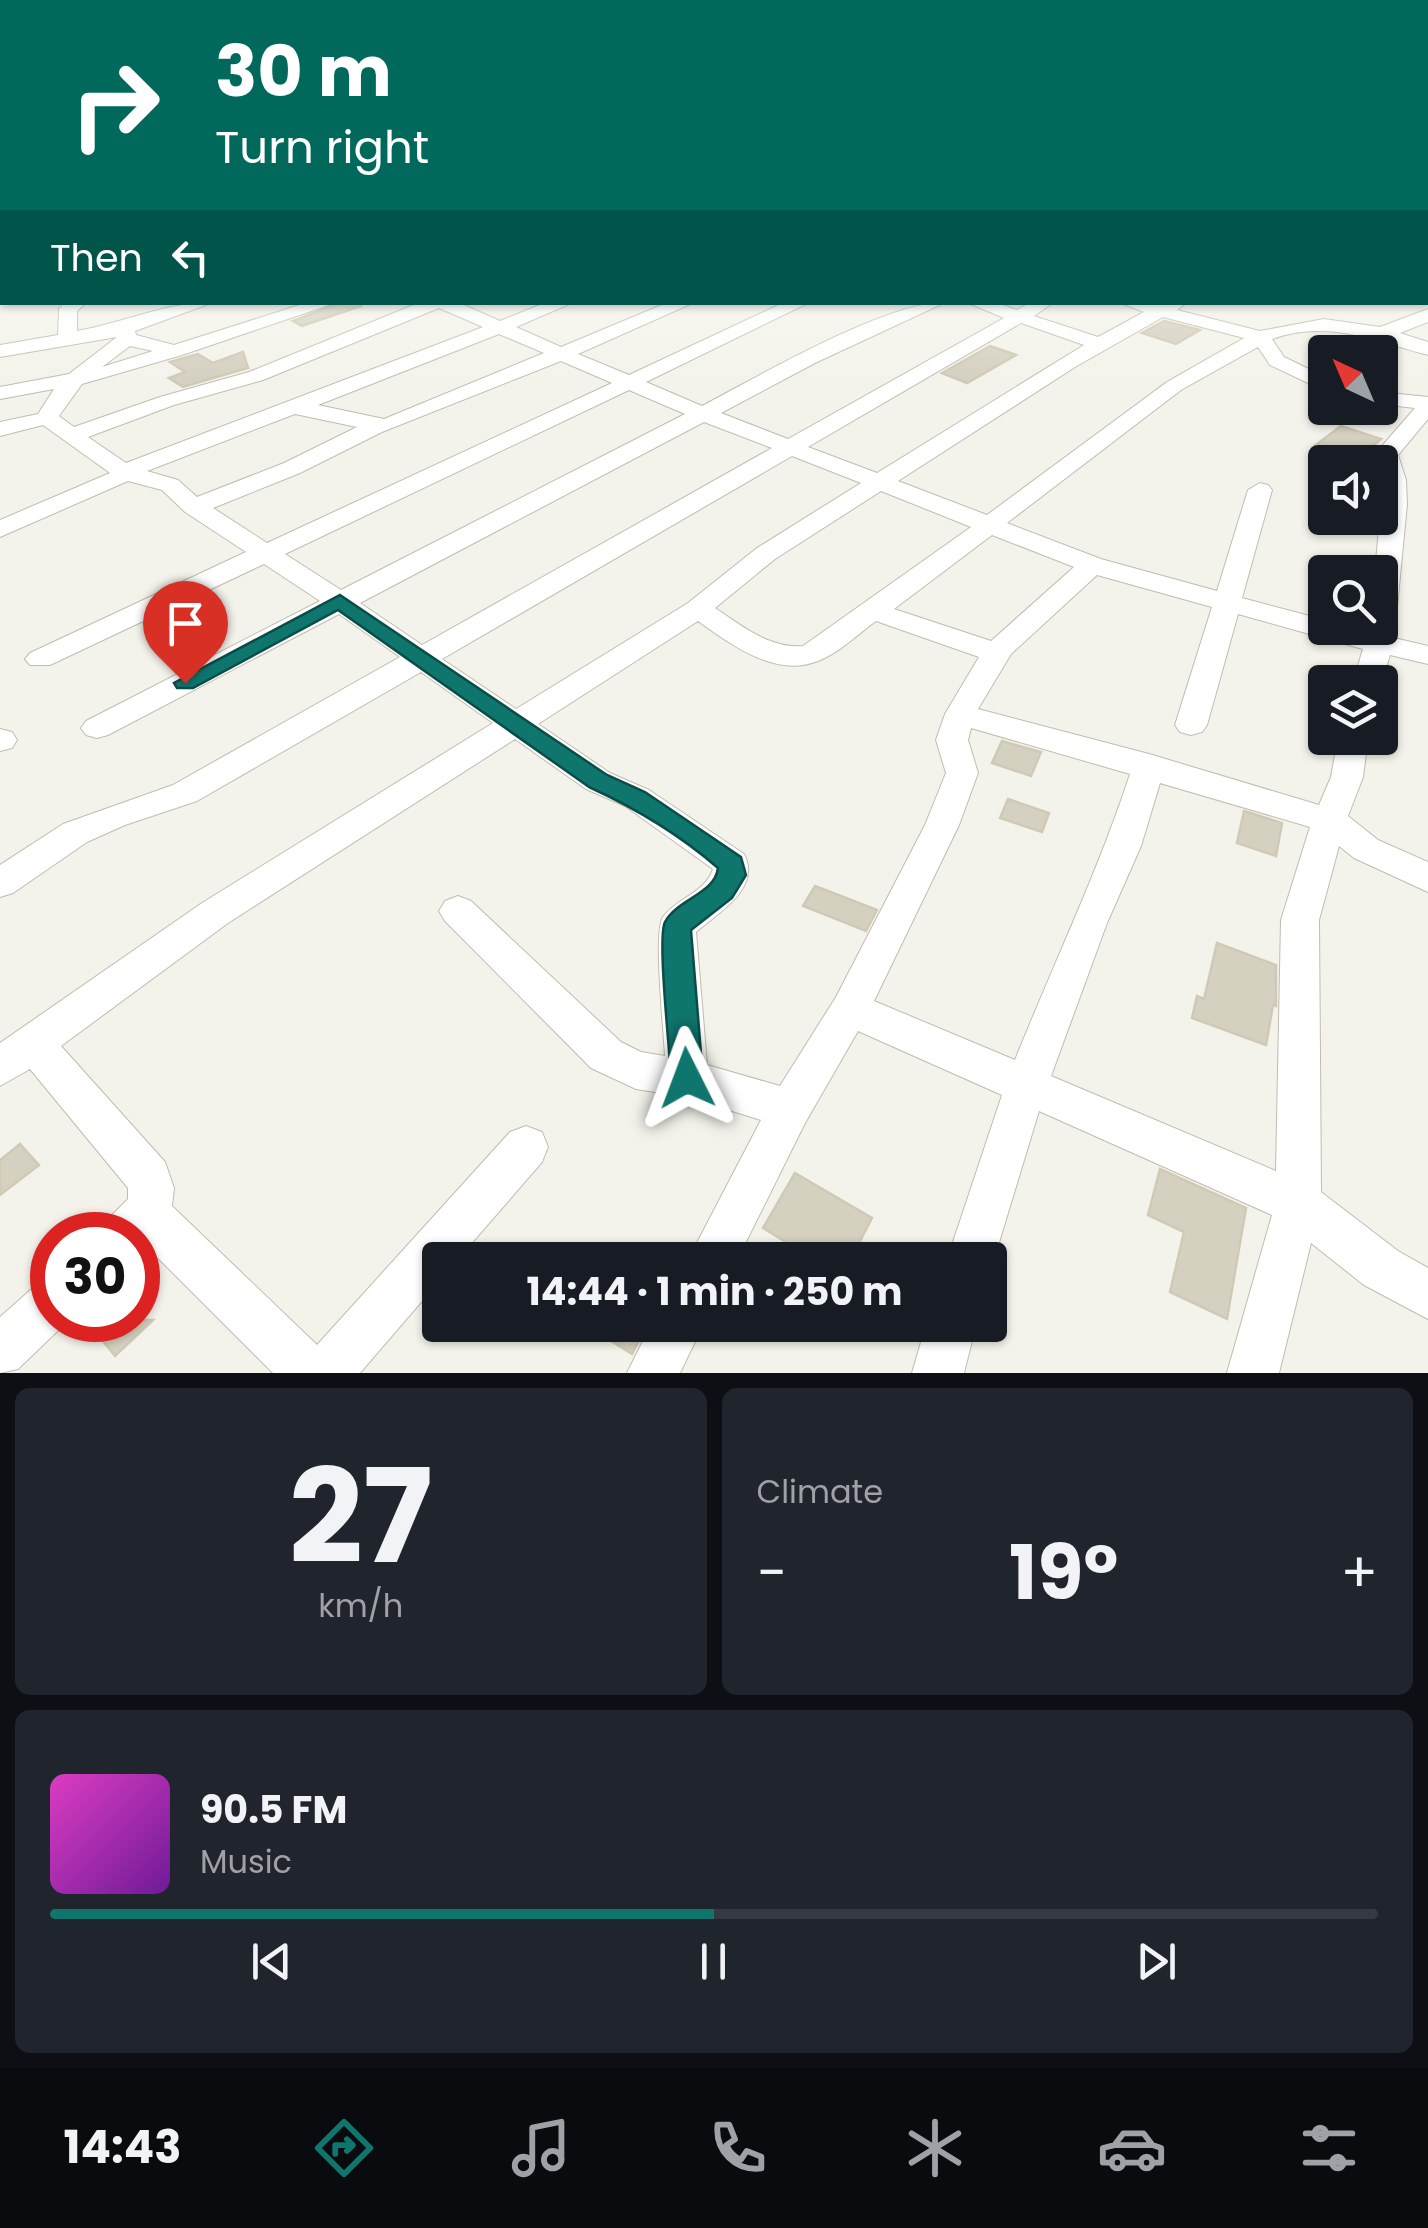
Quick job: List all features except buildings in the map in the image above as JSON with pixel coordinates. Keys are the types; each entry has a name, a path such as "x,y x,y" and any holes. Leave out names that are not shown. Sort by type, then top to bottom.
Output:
{"street":[{"path":"67,340 68,309 74,305"},
{"path":"0,351 126,334 198,305"},
{"path":"0,393 77,379 319,305"},
{"path":"72,435 167,401 222,387 431,305"},
{"path":"446,305 628,383 1092,565 1308,625"},
{"path":"0,529 114,482 124,472 556,305"},
{"path":"194,507 292,468 374,426 422,412 679,305"},
{"path":"40,659 795,305"},
{"path":"98,728 808,358 930,305"},
{"path":"983,305 1102,344"},
{"path":"0,883 76,833 185,792 1040,305"},
{"path":"1319,305 1351,326"},
{"path":"144,1212 153,1195 149,1178 16,1054 215,913 698,609 717,589 879,482 1169,307 1261,337 1277,361 1308,376"},
{"path":"1385,332 1428,311"},
{"path":"698,609 740,638 784,657 812,654 1174,386 1261,337 1305,324 1351,326 1385,332 1428,349"},
{"path":"126,334 175,350"},
{"path":"48,418 50,407 126,334"},
{"path":"222,387 270,418"},
{"path":"1398,400 1428,404"},
{"path":"1390,555 1395,476 1386,454 1428,404"},
{"path":"295,408 326,416 348,416 374,426"},
{"path":"0,429 48,418 124,472 170,486 194,507 340,601 598,781 636,798 732,864 732,875 722,891 688,914 677,927 687,1078"},
{"path":"1191,725 1260,490"},
{"path":"721,1242 790,1109 850,1009 942,824 962,773 952,740 960,714 997,653 1092,565"},
{"path":"873,611 997,653"},
{"path":"1383,645 1428,655"},
{"path":"960,714 1329,820 1366,849 1428,878"},
{"path":"1253,1373 1298,1203 1300,920 1329,820 1348,777 1350,755"},
{"path":"976,1242 1026,1085 1088,924 1124,846 1149,766"},
{"path":"458,912 606,1055 636,1070 687,1078 790,1109"},
{"path":"850,1009 1298,1203 1381,1268 1428,1295"},
{"path":"326,1373 526,1147"},
{"path":"160,1245 309,1373"},
{"path":"0,1351 30,1323"},
{"path":"653,1373 669,1342"},
{"path":"938,1373 946,1342"}],"route":[{"path":"185,683 340,601 598,781 636,798 714,849 732,864 732,875 722,891 688,914 677,927 687,1078"}]}
